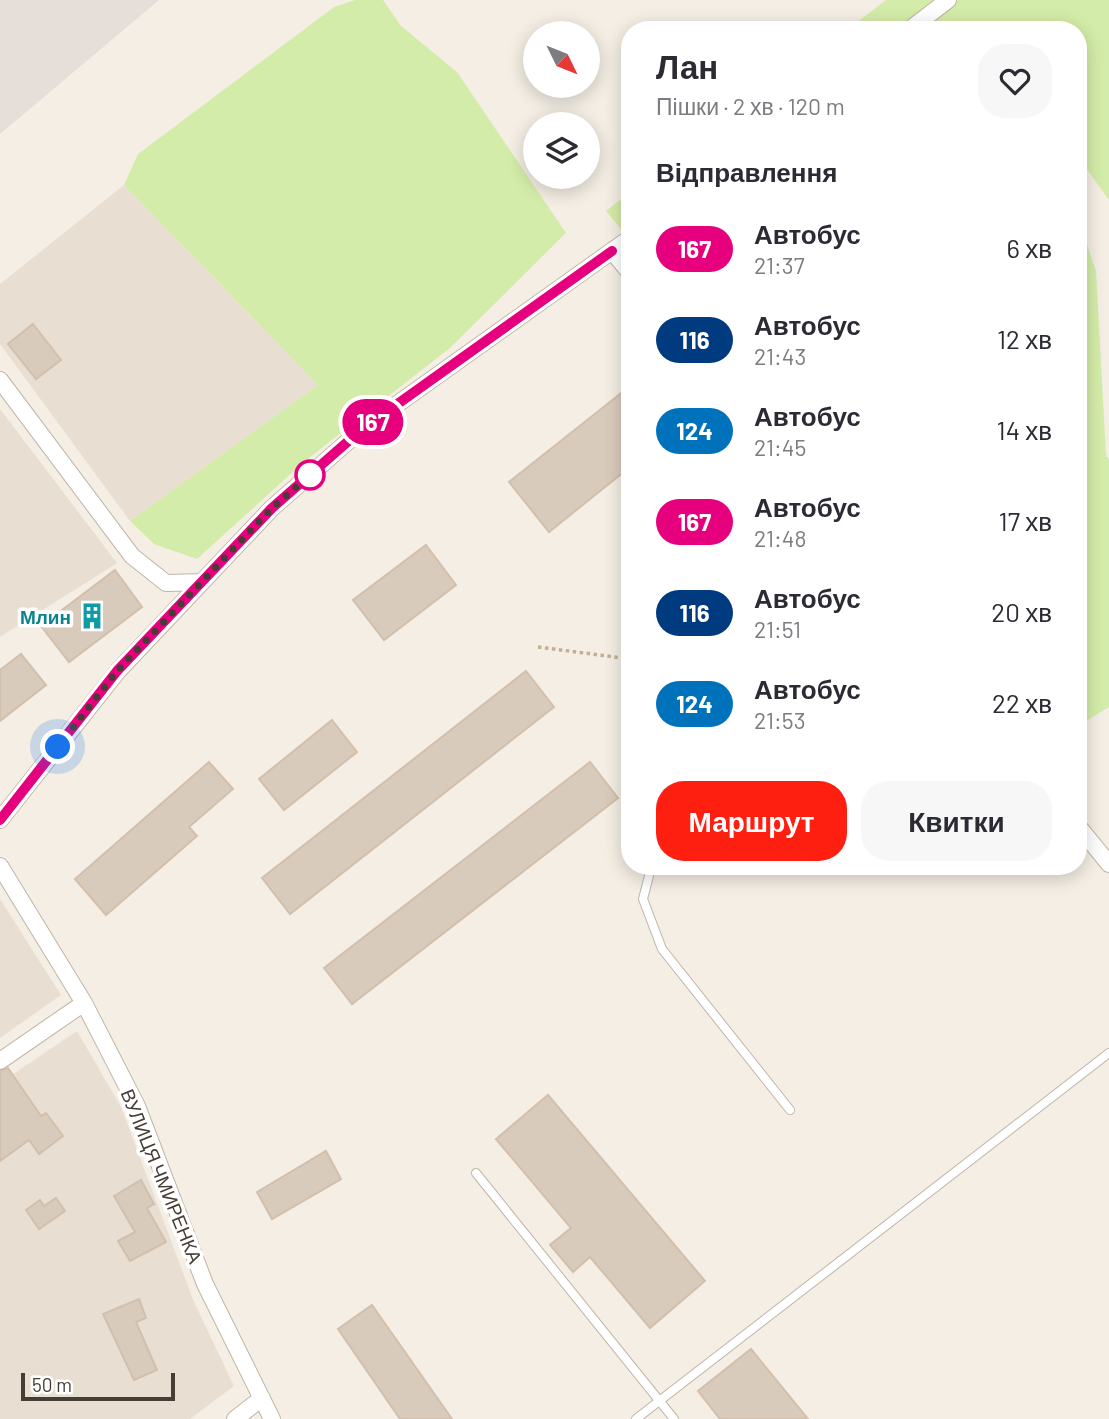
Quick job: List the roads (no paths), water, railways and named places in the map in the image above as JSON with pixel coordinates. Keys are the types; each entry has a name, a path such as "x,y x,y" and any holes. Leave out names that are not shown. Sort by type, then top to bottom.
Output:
{"street":[{"path":"921,21 948,0"},
{"path":"0,820 117,671 272,508 361,430 621,244"},
{"path":"612,251 621,262"},
{"path":"0,380 132,556 166,583 202,582"},
{"path":"1087,837 1109,864"},
{"name":"ВУЛИЦЯ ЧМИРЕНКА","path":"0,866 84,1003 138,1106 205,1284 272,1419"},
{"path":"0,1062 84,1003"},
{"path":"235,1419 262,1398"}],"lane":[{"path":"651,875 643,899 662,949 790,1110"},
{"path":"636,1419 1109,1053"},
{"path":"476,1173 674,1419"}],"place":[{"name":"Млин","path":"92,616"}]}
